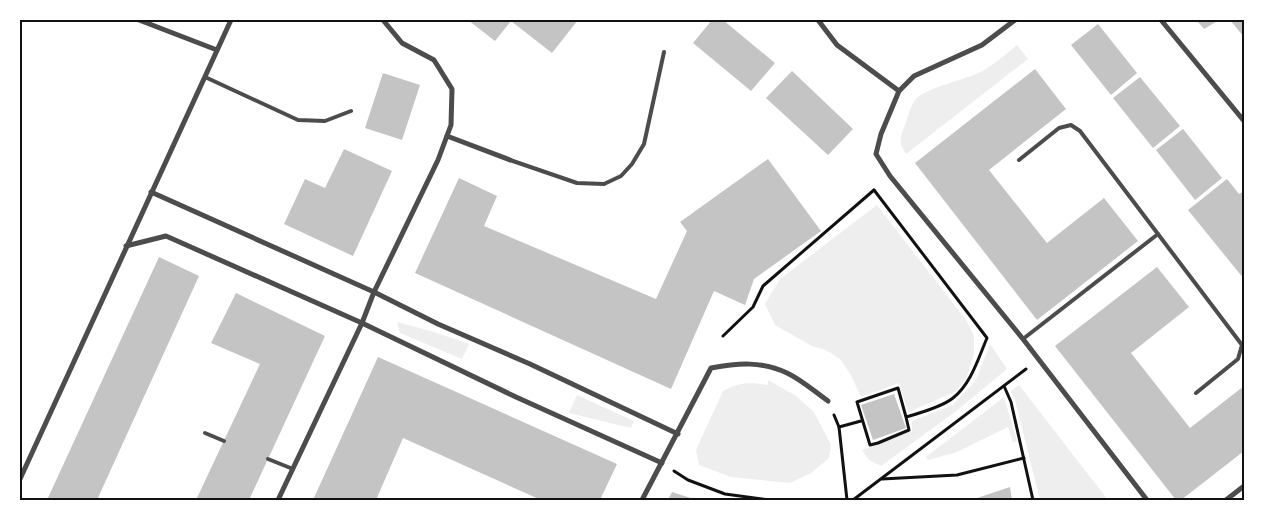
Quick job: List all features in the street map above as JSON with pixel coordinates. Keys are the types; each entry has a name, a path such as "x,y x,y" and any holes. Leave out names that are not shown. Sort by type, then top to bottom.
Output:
{"street":[{"path":"140,20 217,50"},
{"path":"20,479 231,20"},
{"path":"278,500 362,323 374,292 438,160 451,125 452,90 434,60 402,44 383,20"},
{"path":"818,20 837,45 899,92"},
{"path":"1015,20 982,46 914,76 899,92 876,154 890,176 1039,359 1147,500"},
{"path":"1161,20 1244,121"},
{"path":"447,136 510,160"},
{"path":"151,192 374,292 438,324 530,364 678,434"},
{"path":"126,246 166,236 362,323 516,397 662,463"},
{"path":"642,500 711,368 737,364 758,364 788,373 828,401"},
{"path":"1226,500 1244,486"}],"lane":[{"path":"510,160 577,183 604,184 621,176 632,164 644,144 664,52"},
{"path":"204,77 298,120 325,121 351,111"},
{"path":"1019,160 1059,128 1071,125 1080,131 1242,346 1238,359 1196,393"},
{"path":"1023,339 1158,234"},
{"path":"206,433 224,441"},
{"path":"268,459 292,469"}],"path":[{"path":"723,336 752,307 763,286 890,176"},
{"path":"874,190 987,338 968,381 952,398 906,417"},
{"path":"852,500 1039,359"},
{"path":"1004,386 1010,402 1033,500"},
{"path":"898,388 906,417 909,430 870,445 861,421 857,402 898,388"},
{"path":"828,401 839,427 847,500"},
{"path":"839,427 861,421"},
{"path":"881,479 957,474 1024,458"},
{"path":"662,463 688,480 725,494 770,500"}],"shaded area":[{"path":"1017,45 1028,59 906,154 902,147 901,137 915,100 938,87 979,73"},
{"path":"877,205 966,320 974,336 974,354 966,379 955,392 908,412 899,383 861,397 851,375 840,359 775,325 765,304 780,279"},
{"path":"397,322 469,344 462,359 400,333"},
{"path":"990,344 1007,369 955,412 881,466 869,460 862,450 912,431 912,421 953,405 976,380"},
{"path":"768,380 796,396 814,412 831,445 829,458 811,473 790,483 731,477 699,465 696,450 723,391 745,384 768,385"},
{"path":"1019,385 1108,500 1040,500 1015,400 1011,391"},
{"path":"577,395 634,421 631,428 569,413"},
{"path":"1004,397 1017,441 1013,443 1008,427 957,452 928,460 926,457"}],"building":[{"path":"468,20 578,20 552,53 511,21 495,41"},
{"path":"712,20 723,20 775,63 751,91 693,43"},
{"path":"1200,20 1219,20 1204,29 1198,22"},
{"path":"1230,20 1244,20 1244,37"},
{"path":"1098,24 1137,73 1111,95 1071,45"},
{"path":"1035,69 1066,109 989,170 1047,243 1104,198 1138,241 1037,320 915,163"},
{"path":"792,71 853,129 828,155 766,98"},
{"path":"383,73 420,85 402,140 365,128"},
{"path":"1140,77 1180,126 1153,148 1113,98"},
{"path":"1183,129 1222,178 1195,200 1156,150"},
{"path":"344,149 392,171 353,256 284,224 305,179 325,188"},
{"path":"768,159 821,231 754,279 745,305 714,291 671,389 415,273 459,178 497,196 484,226 656,299 687,231 680,222"},
{"path":"1227,179 1239,194 1244,191 1244,279 1188,210"},
{"path":"159,257 199,276 97,500 47,500"},
{"path":"1157,267 1189,307 1131,353 1190,428 1244,386 1244,451 1181,500 1176,500 1055,346"},
{"path":"236,293 325,336 249,500 196,500 260,364 211,343"},
{"path":"378,357 617,464 600,500 541,500 403,438 376,500 313,500"},
{"path":"894,394 906,428 873,440 861,405"},
{"path":"1010,487 1012,500 971,500"},
{"path":"672,492 697,500 668,500"}]}
